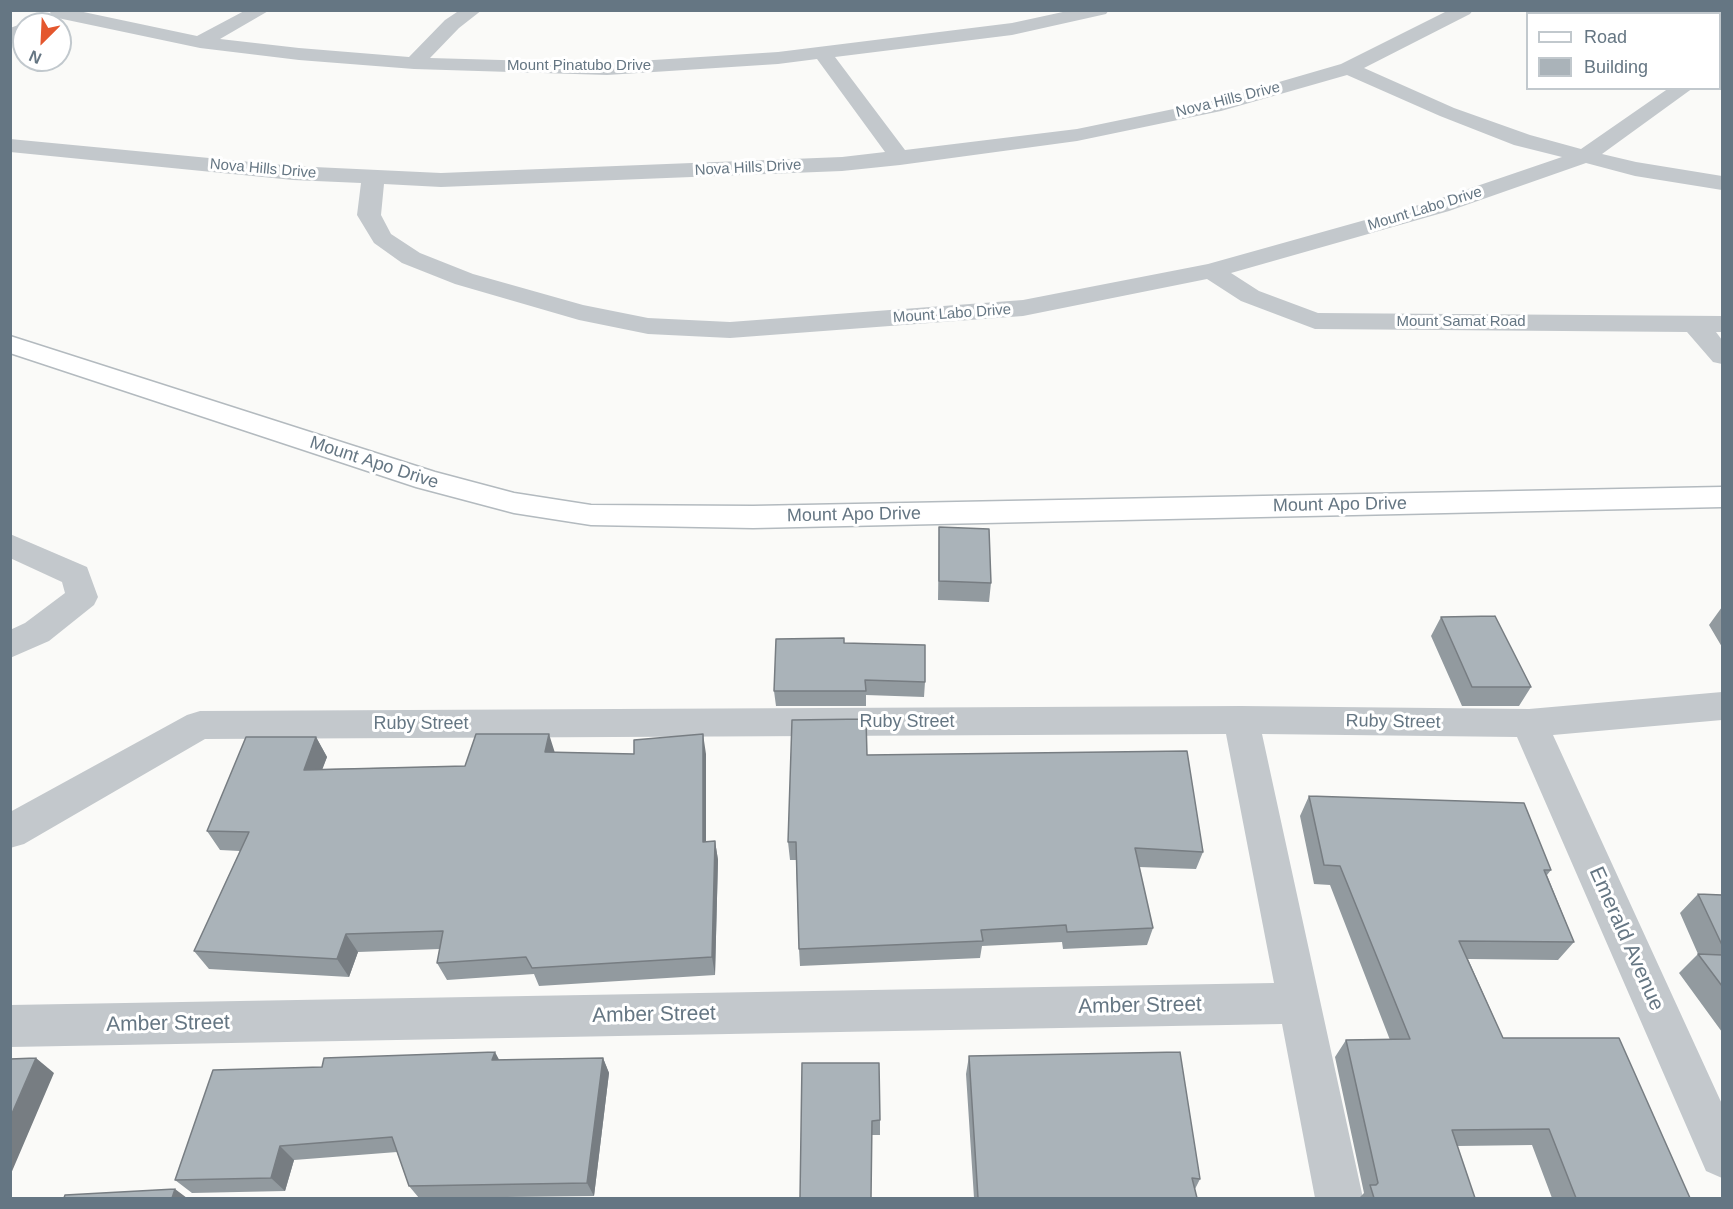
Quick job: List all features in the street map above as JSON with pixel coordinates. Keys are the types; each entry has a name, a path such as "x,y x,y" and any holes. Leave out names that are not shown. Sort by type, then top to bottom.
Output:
{"street":[{"path":"200,42 261,10"},
{"path":"414,63 452,24 473,10"},
{"name":"Mount Pinatubo Drive","path":"72,14 200,42 299,54 414,63 607,69 822,53 1012,29 1100,10"},
{"name":"Nova Hills Drive","path":"10,145 292,173 441,180 842,164 1077,135 1221,105 1348,68 1464,10"},
{"path":"822,53 900,158"},
{"path":"1348,68 1448,112 1522,140 1635,170 1722,183"},
{"name":"Mount Labo Drive","path":"373,177 369,215 381,238 411,258 464,279 556,305 648,326 730,330 1023,308 1210,271 1441,206 1582,157 1680,90"},
{"name":"Mount Samat Road","path":"1210,271 1250,296 1315,321 1722,324"},
{"path":"1694,323 1722,356"},
{"name":"Mount Apo Drive","path":"10,344 427,480 514,503 591,515 765,517 1722,497"},
{"path":"10,545 76,575 82,597 37,632 10,645"},
{"name":"Ruby Street","path":"10,832 200,725 1241,720 1528,723 1722,706"},
{"path":"1241,720 1297,1003 1339,1198"},
{"name":"Emerald Avenue","path":"1528,723 1722,1155"},
{"name":"Amber Street","path":"10,1026 1297,1003"}],"building":[{"path":"939,527 989,529 991,583 939,581"},
{"path":"1495,616 1531,687 1472,687 1441,617"},
{"path":"844,638 844,643 925,645 925,682 865,680 866,691 774,691 776,639"},
{"path":"866,719 867,755 1187,751 1203,852 1135,848 1153,928 1067,932 1066,925 981,930 983,941 799,949 796,842 788,842 792,720"},
{"path":"476,734 549,734 545,752 634,754 634,740 703,734 703,842 715,841 712,957 532,968 526,957 437,963 443,931 346,934 337,959 194,951 249,832 207,831 246,737 316,737 304,770 465,766"},
{"path":"1309,796 1524,803 1551,870 1544,870 1574,942 1459,941 1503,1038 1619,1038 1690,1198 1576,1198 1549,1129 1452,1130 1475,1198 1374,1198 1370,1185 1378,1183 1346,1040 1410,1039 1340,866 1324,865"},
{"path":"1698,894 1722,895 1722,945"},
{"path":"1698,954 1722,955 1722,986"},
{"path":"495,1052 492,1060 603,1058 587,1183 409,1186 392,1137 280,1146 271,1178 175,1180 213,1070 322,1067 324,1058"},
{"path":"1180,1052 1200,1179 1192,1178 1197,1198 978,1198 969,1056"},
{"path":"36,1058 10,1118 10,1059"},
{"path":"802,1063 879,1063 880,1120 872,1121 871,1198 800,1198"},
{"path":"175,1189 172,1198 64,1198 65,1195"}]}
